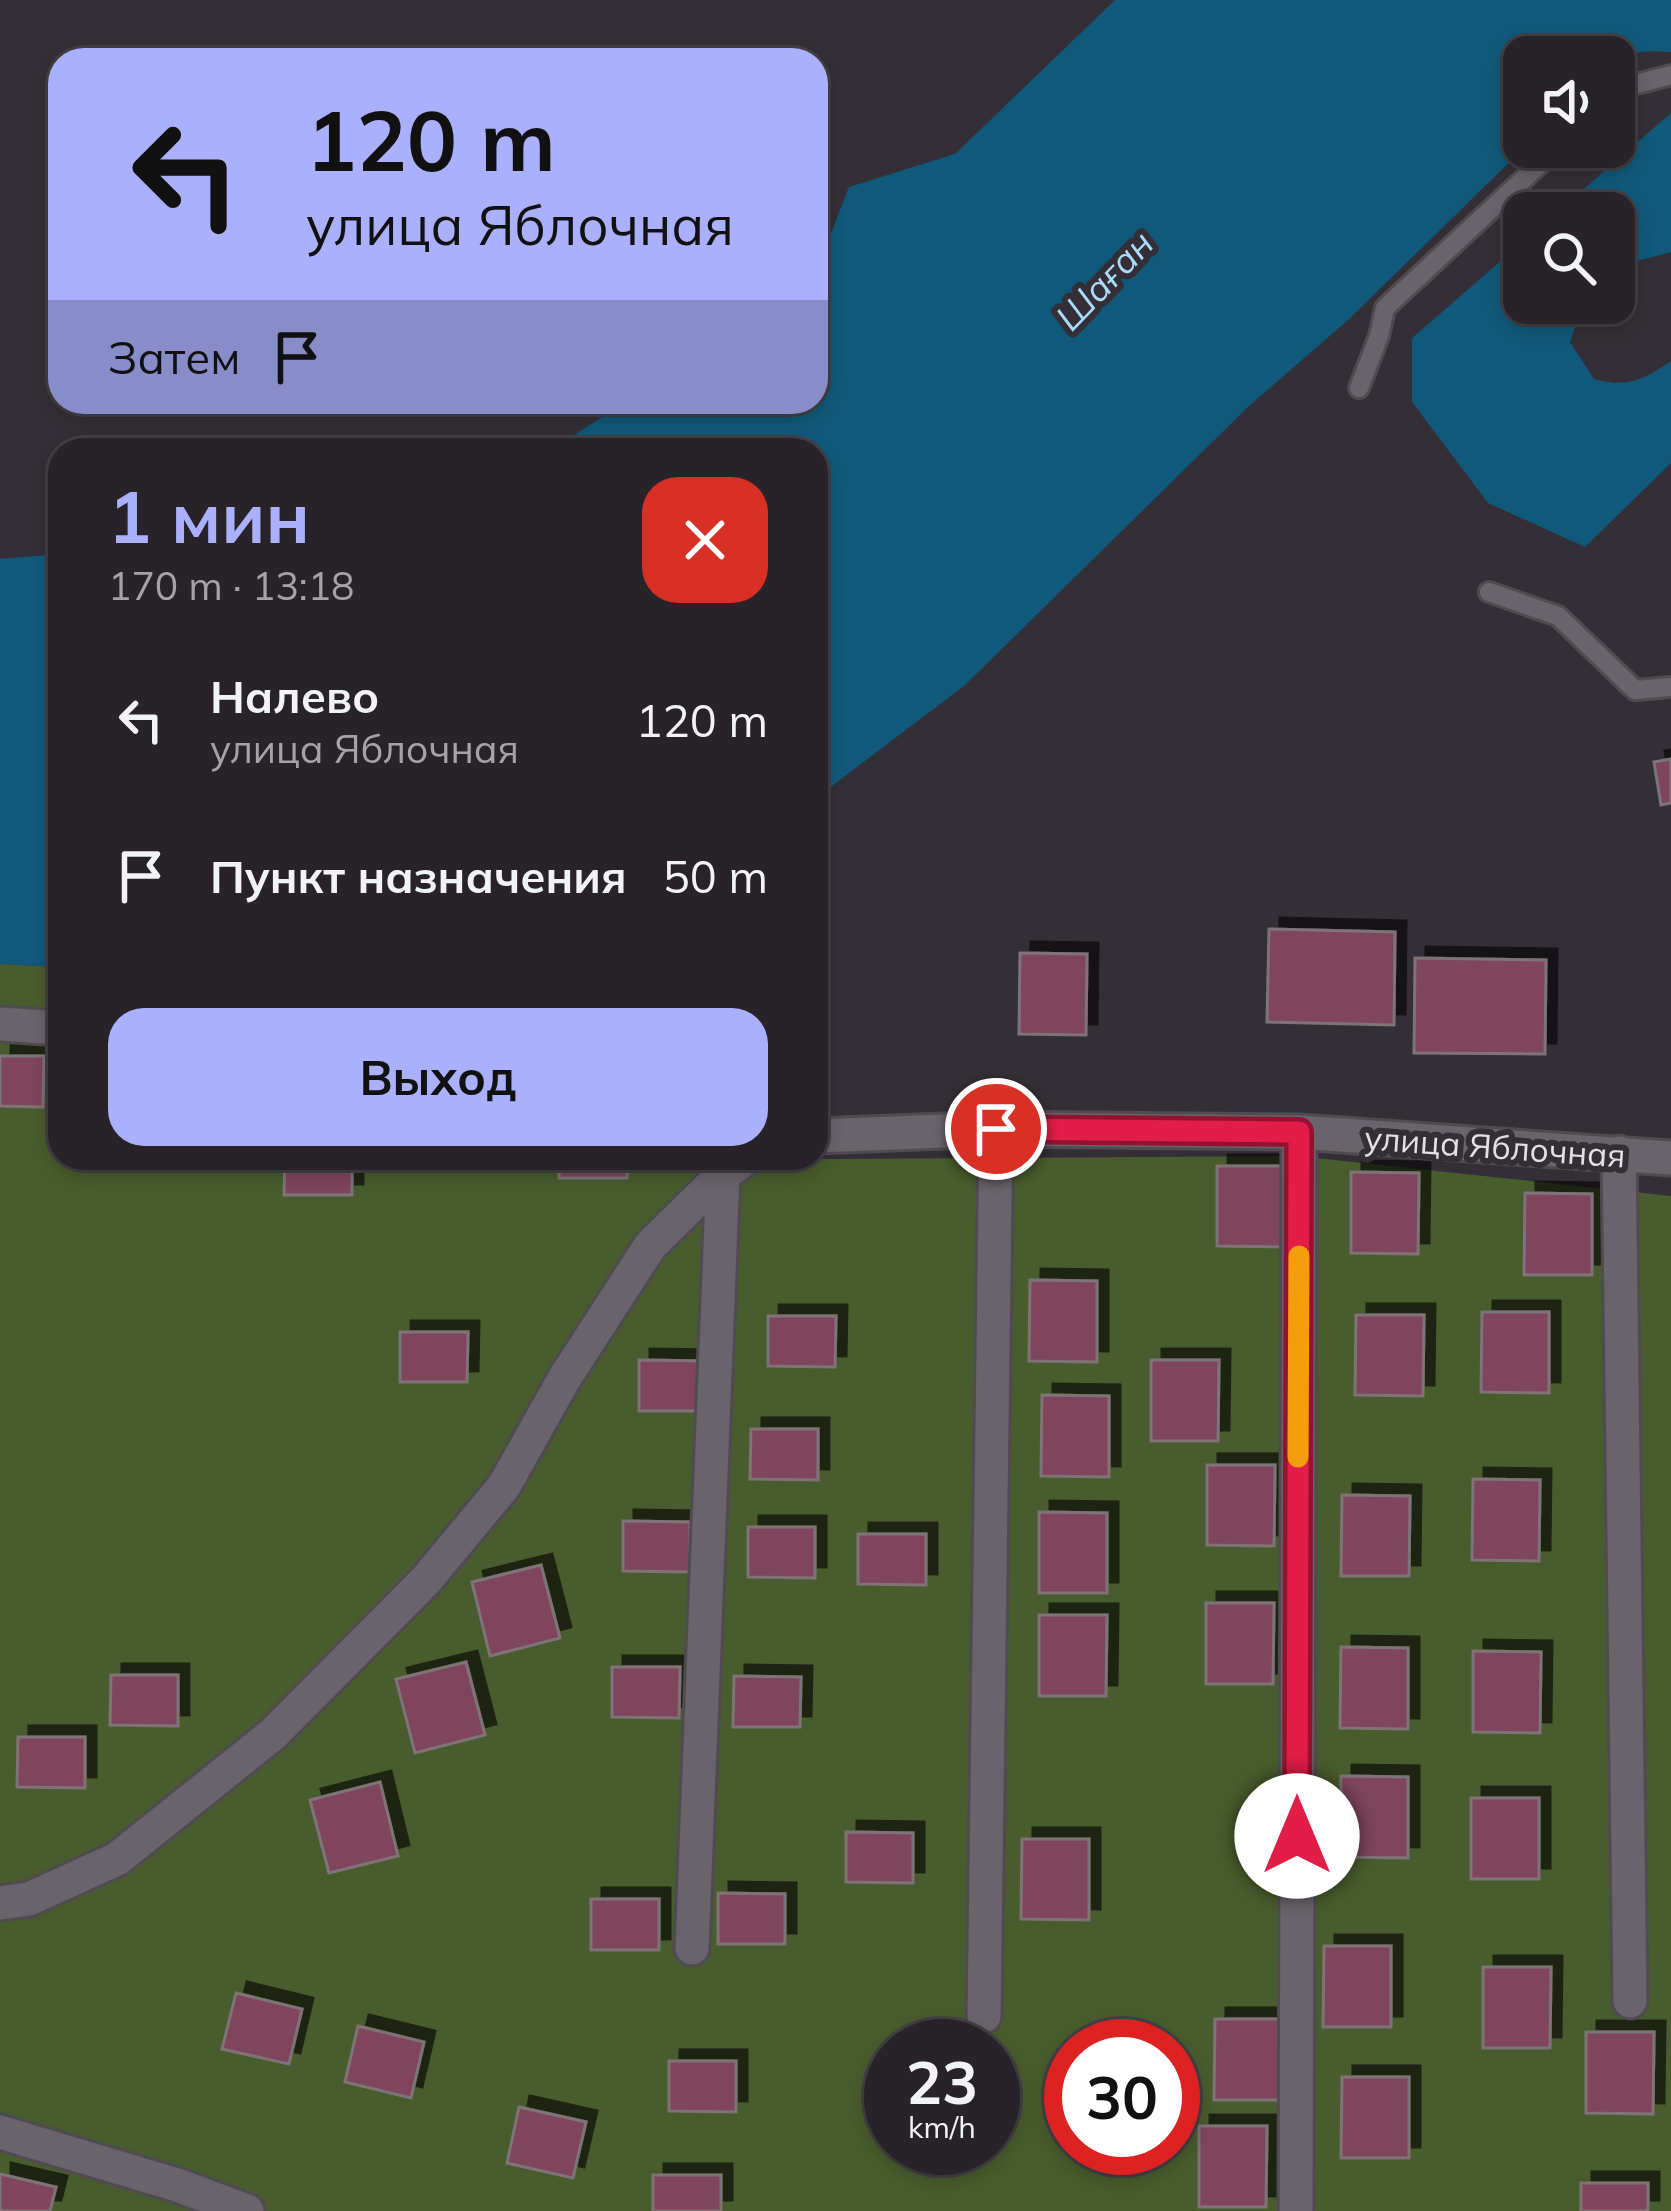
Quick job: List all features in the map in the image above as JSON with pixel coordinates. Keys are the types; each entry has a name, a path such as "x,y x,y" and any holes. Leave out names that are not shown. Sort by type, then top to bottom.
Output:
{"street":[{"path":"0,1024 48,1027"},
{"path":"984,2016 996,1129"},
{"name":"улица Яблочная","path":"828,1136 996,1129 1299,1132 1671,1158"},
{"path":"1296,2211 1299,1132"},
{"path":"1619,1153 1630,2001"},
{"path":"0,1903 29,1898 116,1858 273,1734 426,1580 504,1486 650,1246 731,1170"},
{"path":"692,1948 735,1170"},
{"path":"0,2132 247,2211"}],"lane":[{"path":"1635,84 1671,75"},
{"path":"1360,388 1385,308 1535,168"},
{"path":"1489,592 1558,616 1636,690 1671,687"}],"green space":[{"path":"0,964 48,966 48,1170 828,1170 828,1159 1297,1156 1671,1196 1671,2211 0,2211"}],"water":[{"name":"Шаған","path":"1115,0 1671,0 1671,52 1635,53 1635,36 1503,36 1504,168 1347,321 1250,405 964,686 828,789 828,438 569,438 607,414 828,414 828,241 849,187 955,154"},
{"path":"1671,113 1671,252 1635,262 1635,192 1580,192 1608,168 1635,168 1635,144"},
{"path":"1503,259 1503,324 1576,324 1570,342 1594,379 1634,380 1671,361 1671,463 1585,547 1488,503 1412,402 1412,338"},
{"path":"48,555 48,966 0,964 0,559"}],"building":[{"path":"1671,759 1671,803 1661,805 1654,762"},
{"path":"1269,929 1395,932 1394,1025 1267,1022"},
{"path":"1020,953 1087,954 1086,1035 1019,1034"},
{"path":"1415,958 1546,960 1545,1054 1414,1053"},
{"path":"0,1056 44,1056 43,1107 0,1106"},
{"path":"1217,1166 1285,1166 1284,1247 1217,1246"},
{"path":"285,1170 352,1170 352,1195 284,1195"},
{"path":"559,1170 627,1170 627,1178 559,1178"},
{"path":"1351,1172 1419,1173 1418,1254 1351,1253"},
{"path":"1525,1193 1592,1194 1592,1275 1524,1275"},
{"path":"1030,1280 1097,1281 1097,1362 1029,1361"},
{"path":"1482,1312 1549,1312 1549,1393 1481,1392"},
{"path":"1356,1315 1424,1315 1423,1396 1355,1395"},
{"path":"768,1316 836,1316 835,1367 768,1366"},
{"path":"400,1332 468,1332 467,1382 400,1382"},
{"path":"639,1360 707,1361 706,1411 639,1411"},
{"path":"1151,1360 1219,1360 1218,1441 1151,1441"},
{"path":"1042,1395 1109,1396 1109,1477 1041,1476"},
{"path":"751,1429 818,1429 818,1480 750,1479"},
{"path":"1207,1465 1275,1465 1274,1546 1207,1545"},
{"path":"1473,1479 1540,1480 1539,1561 1472,1560"},
{"path":"1342,1495 1410,1496 1409,1576 1341,1576"},
{"path":"1039,1512 1107,1513 1107,1593 1039,1593"},
{"path":"623,1521 690,1522 690,1572 623,1571"},
{"path":"748,1527 815,1527 815,1578 748,1577"},
{"path":"858,1534 926,1534 926,1585 858,1584"},
{"path":"541,1565 560,1638 490,1656 472,1582"},
{"path":"1206,1603 1274,1603 1273,1684 1206,1684"},
{"path":"1039,1615 1107,1615 1106,1696 1039,1696"},
{"path":"1341,1647 1408,1648 1408,1729 1340,1728"},
{"path":"1473,1651 1541,1652 1540,1733 1473,1732"},
{"path":"466,1662 485,1735 415,1753 396,1679"},
{"path":"612,1667 680,1667 679,1718 612,1717"},
{"path":"111,1675 178,1675 178,1726 110,1725"},
{"path":"734,1676 801,1677 800,1727 733,1727"},
{"path":"18,1737 85,1737 85,1788 17,1787"},
{"path":"1341,1776 1408,1777 1408,1858 1340,1857"},
{"path":"380,1782 398,1856 329,1873 310,1800"},
{"path":"1471,1798 1539,1798 1539,1879 1471,1879"},
{"path":"846,1832 913,1833 913,1883 846,1882"},
{"path":"1022,1839 1089,1839 1089,1920 1021,1919"},
{"path":"718,1893 785,1894 785,1944 718,1944"},
{"path":"591,1899 659,1899 659,1950 591,1950"},
{"path":"1324,1946 1391,1946 1391,2027 1323,2027"},
{"path":"1483,1967 1551,1967 1550,2048 1483,2048"},
{"path":"236,1993 302,2009 289,2064 222,2049"},
{"path":"1215,2019 1282,2019 1282,2100 1214,2100"},
{"path":"358,2026 424,2042 411,2098 345,2082"},
{"path":"1586,2032 1654,2032 1653,2114 1586,2113"},
{"path":"669,2061 736,2061 736,2112 669,2111"},
{"path":"1342,2077 1409,2077 1409,2158 1341,2158"},
{"path":"519,2107 586,2122 573,2178 507,2163"},
{"path":"1200,2126 1267,2126 1266,2207 1199,2207"},
{"path":"0,2174 56,2187 50,2211 0,2211"},
{"path":"653,2175 721,2175 721,2211 653,2211"},
{"path":"1581,2183 1648,2183 1648,2211 1581,2211"}],"slow traffic":[{"path":"1298,1457 1299,1256"}],"route":[{"path":"996,1129 1299,1132 1297,1836"}]}
